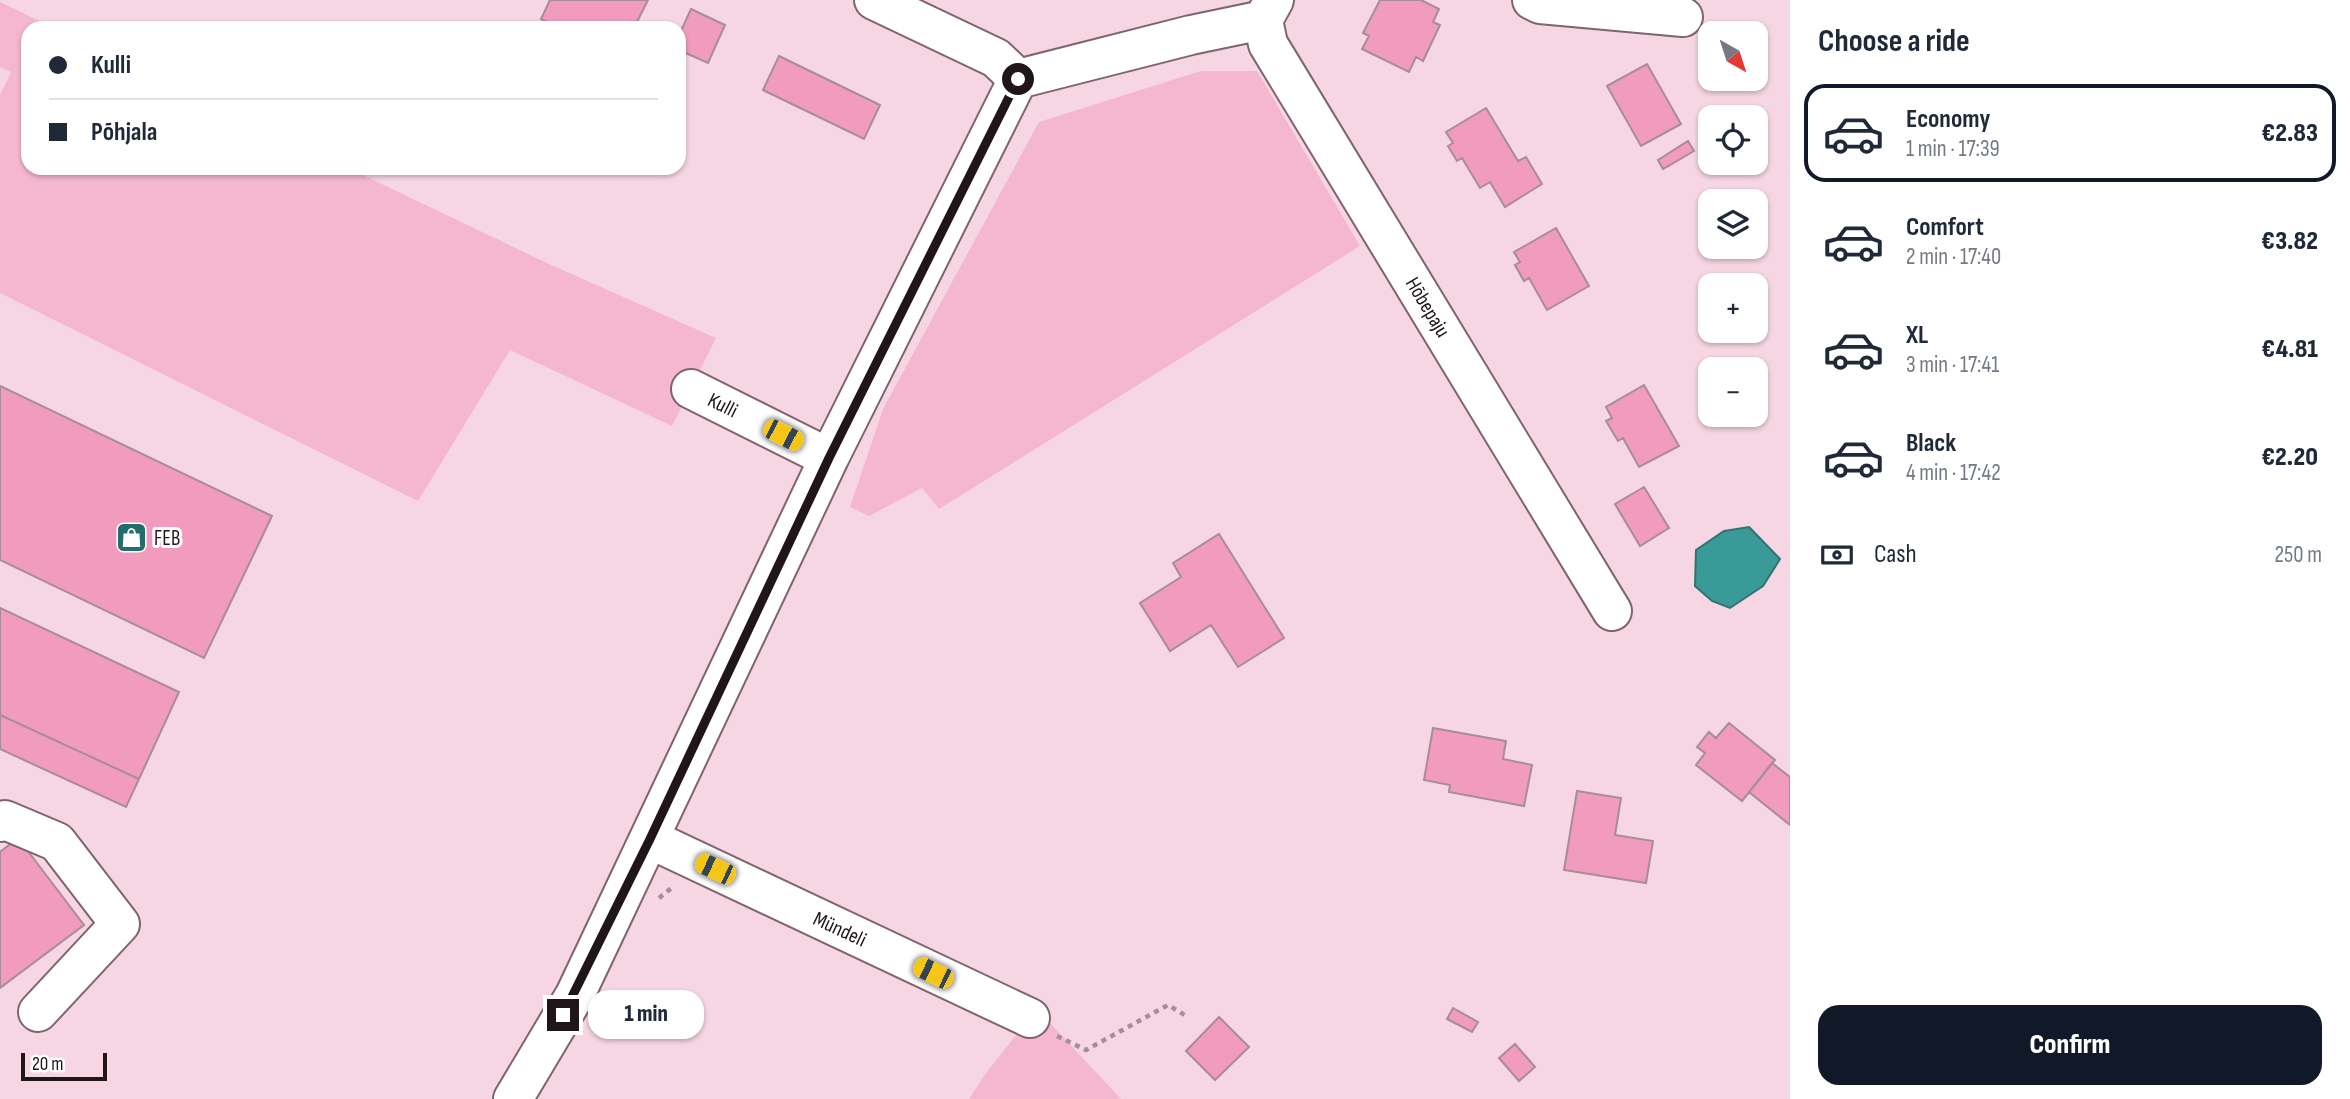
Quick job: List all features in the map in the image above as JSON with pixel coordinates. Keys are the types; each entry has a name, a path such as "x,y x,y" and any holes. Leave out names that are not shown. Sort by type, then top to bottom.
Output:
{"street":[{"path":"874,0 996,58 1018,79"},
{"path":"1532,0 1540,4 1683,17"},
{"path":"513,1099 575,995 829,458 1018,79 1191,35 1269,10"},
{"name":"Hõbepaju","path":"1269,10 1268,44 1612,611"},
{"name":"Kulli","path":"691,389 829,458"},
{"path":"0,822 5,820 57,842 120,924 38,1012"},
{"name":"Mündeli","path":"650,839 1030,1018"}],"path":[{"path":"654,907 659,897 679,882 691,858"},
{"path":"1030,1018 1039,1026 1086,1050 1168,1005 1188,1017"}],"shaded area":[{"path":"0,2 39,21 21,21 21,175 363,175 549,264 716,338 672,426 510,350 418,501 0,293 0,95 11,72 0,67"},
{"path":"1201,71 1257,71 1360,246 939,509 922,488 869,516 850,507 883,409 1039,122"},
{"path":"1037,1009 1121,1099 969,1099 986,1073"}],"water":[{"path":"1749,527 1780,559 1763,586 1730,608 1712,601 1695,586 1696,550 1724,531"}],"building":[{"path":"550,0 648,0 638,21 541,19"},
{"path":"1380,0 1421,0 1439,9 1433,22 1440,25 1423,61 1416,57 1409,72 1362,49 1369,36 1363,33"},
{"path":"691,9 725,25 708,63 686,53 685,21"},
{"path":"779,56 880,105 864,139 763,90"},
{"path":"1647,64 1681,124 1641,146 1607,86"},
{"path":"1486,108 1518,161 1526,157 1542,184 1505,207 1490,182 1480,188 1462,158 1457,161 1448,146 1453,143 1446,132"},
{"path":"1688,141 1694,151 1663,169 1658,160"},
{"path":"1556,228 1589,286 1547,310 1529,278 1524,281 1515,265 1520,262 1514,252"},
{"path":"1644,385 1679,446 1639,467 1623,438 1618,441 1606,421 1612,418 1606,407"},
{"name":"FEB","path":"0,386 272,516 204,658 0,560"},
{"path":"1644,487 1669,528 1640,546 1615,504"},
{"path":"1219,534 1284,638 1238,667 1211,625 1170,651 1140,603 1181,577 1173,563"},
{"path":"0,608 179,692 139,779 0,715"},
{"path":"0,715 139,779 126,807 0,749"},
{"path":"1729,723 1775,760 1742,801 1696,765 1705,753 1697,747 1709,732 1716,738"},
{"path":"1433,728 1506,741 1503,759 1532,765 1524,806 1449,792 1450,785 1424,780"},
{"path":"1772,763 1790,777 1790,825 1749,792"},
{"path":"1577,791 1621,798 1615,835 1653,841 1646,883 1564,870"},
{"path":"18,838 84,925 0,988 0,852"},
{"path":"1453,1008 1478,1022 1472,1032 1447,1019"},
{"path":"1219,1017 1249,1047 1215,1080 1186,1051"},
{"path":"1515,1044 1535,1067 1519,1081 1499,1058"}],"place":[{"name":"FEB","path":"131,538"}],"route":[{"path":"563,1015 650,839 829,458 1018,79"}]}
